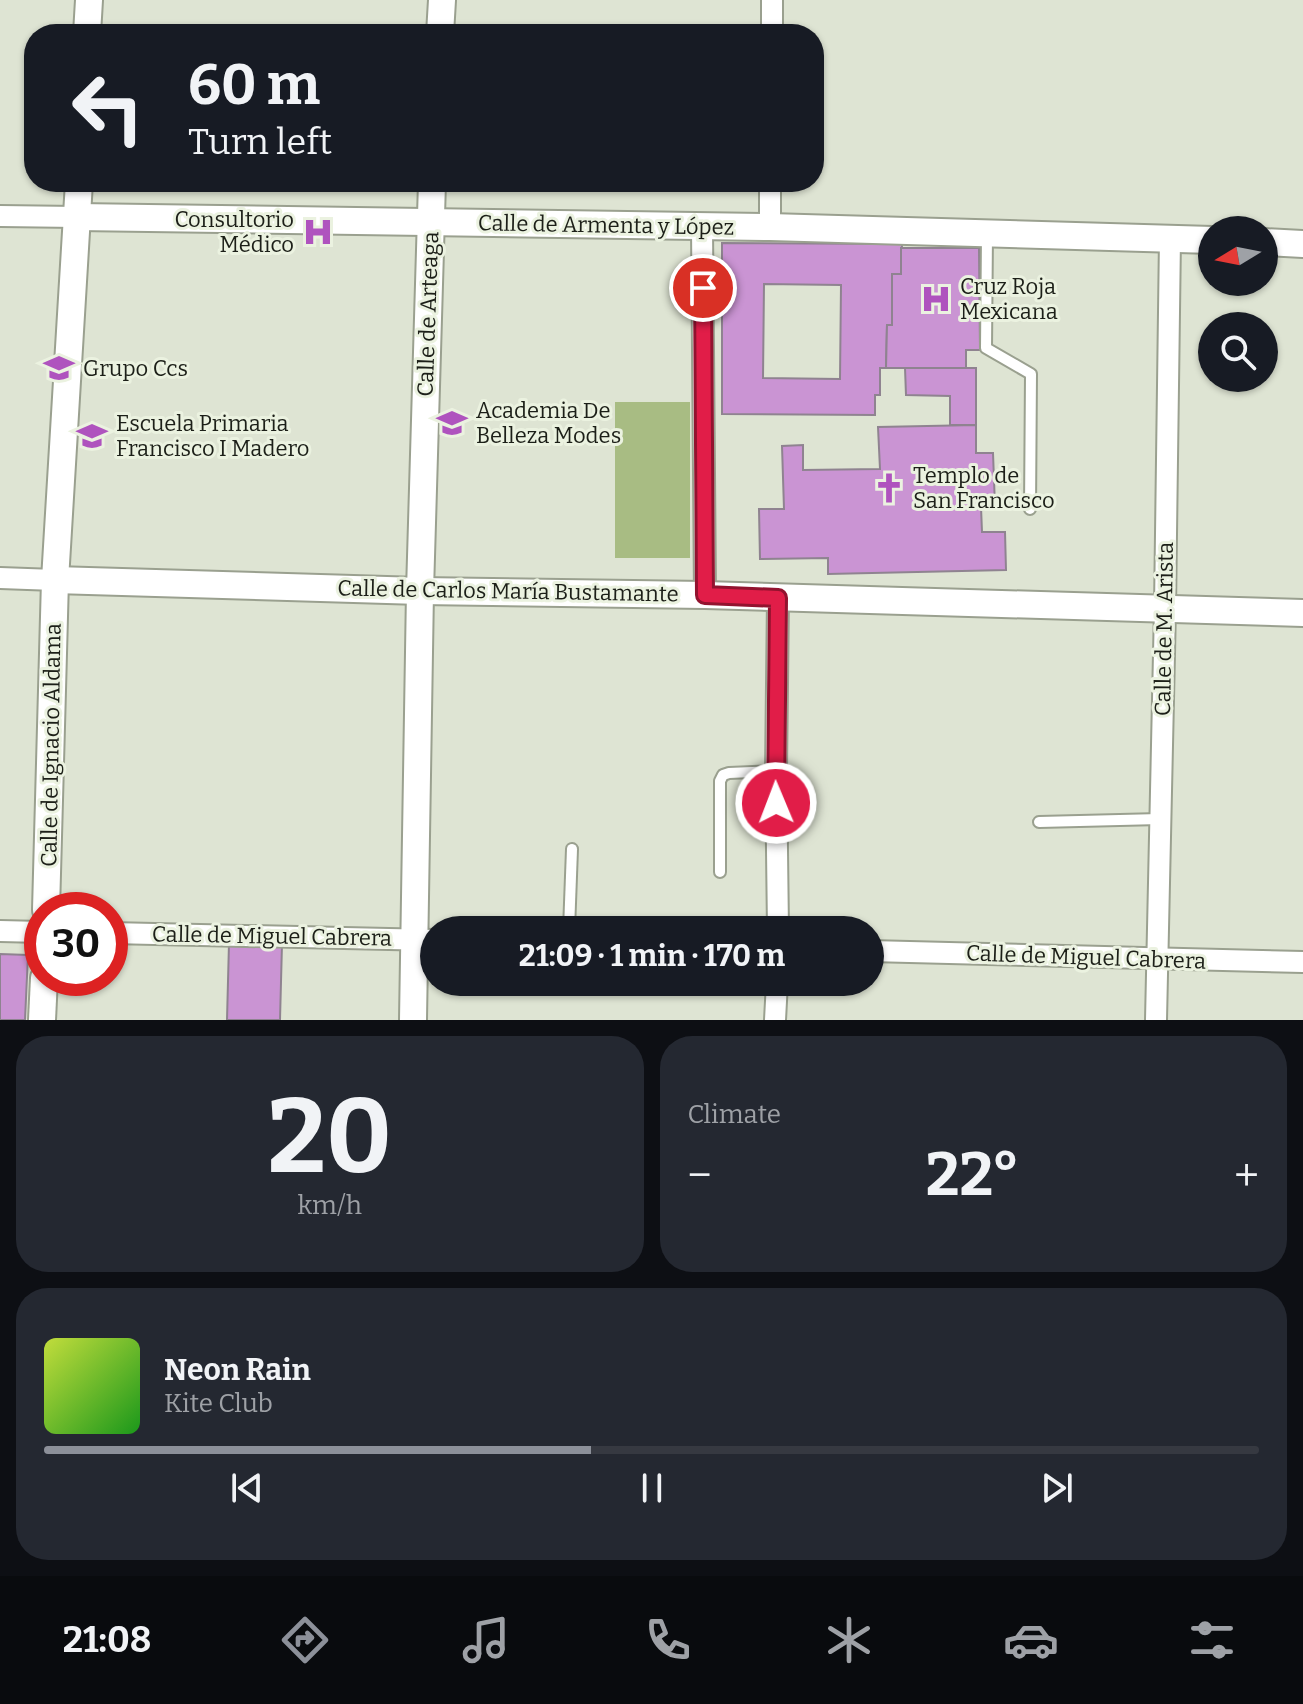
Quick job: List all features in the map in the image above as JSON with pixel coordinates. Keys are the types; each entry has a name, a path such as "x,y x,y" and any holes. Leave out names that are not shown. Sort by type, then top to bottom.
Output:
{"street":[{"path":"88,24 89,0"},
{"path":"441,24 442,0"},
{"path":"772,0 772,24"},
{"name":"Calle de Ignacio Aldama","path":"46,892 55,580 78,192"},
{"name":"Calle de Arteaga","path":"425,916 420,591 431,192"},
{"path":"770,192 770,227"},
{"name":"Calle de Armenta y López","path":"0,216 770,227 1198,239"},
{"path":"702,227 705,595"},
{"name":"Calle de M. Arista","path":"1156,1020 1170,238"},
{"path":"1278,243 1303,244"},
{"name":"Calle de Carlos María Bustamante","path":"0,578 1303,613"},
{"path":"778,598 778,916"},
{"path":"0,931 24,932"},
{"name":"Calle de Miguel Cabrera","path":"128,933 420,940"},
{"name":"Calle de Miguel Cabrera","path":"884,951 1303,962"},
{"name":"Calle de Arteaga","path":"413,1020 420,973"},
{"path":"42,1020 43,996"},
{"path":"775,1020 776,996"}],"lane":[{"path":"987,234 986,348 1031,374 1030,509"},
{"path":"720,872 720,781 723,775 776,771"},
{"path":"1039,822 1160,819"},
{"path":"570,916 572,849"}],"green space":[{"path":"615,402 690,402 690,558 615,558"}],"building":[{"path":"722,243 902,244 901,274 892,274 892,325 887,325 886,368 880,368 880,395 875,395 875,415 722,414","holes":["764,284 841,285 840,379 763,378"]},
{"name":"Cruz Roja Mexicana","path":"901,248 979,248 980,350 966,350 966,368 886,368 887,325 892,325 892,274 901,274"},
{"path":"905,368 976,368 976,425 950,425 950,396 906,395"},
{"name":"Templo de San Francisco","path":"976,425 976,453 993,453 995,506 981,507 982,532 1005,532 1006,570 828,574 828,558 760,559 759,509 784,509 782,446 803,445 803,470 880,469 878,427"},
{"path":"229,943 282,944 280,1020 227,1020"},
{"path":"0,954 24,955 25,1020 0,1020"}],"place":[{"name":"Consultorio Médico","path":"318,232"},
{"name":"Cruz Roja Mexicana","path":"936,299"},
{"name":"Grupo Ccs","path":"59,368"},
{"name":"Academia De Belleza Modes","path":"452,423"},
{"name":"Escuela Primaria Francisco I Madero","path":"92,436"},
{"name":"Templo de San Francisco","path":"889,488"}],"route":[{"path":"703,288 705,595 778,598 776,803"}]}
